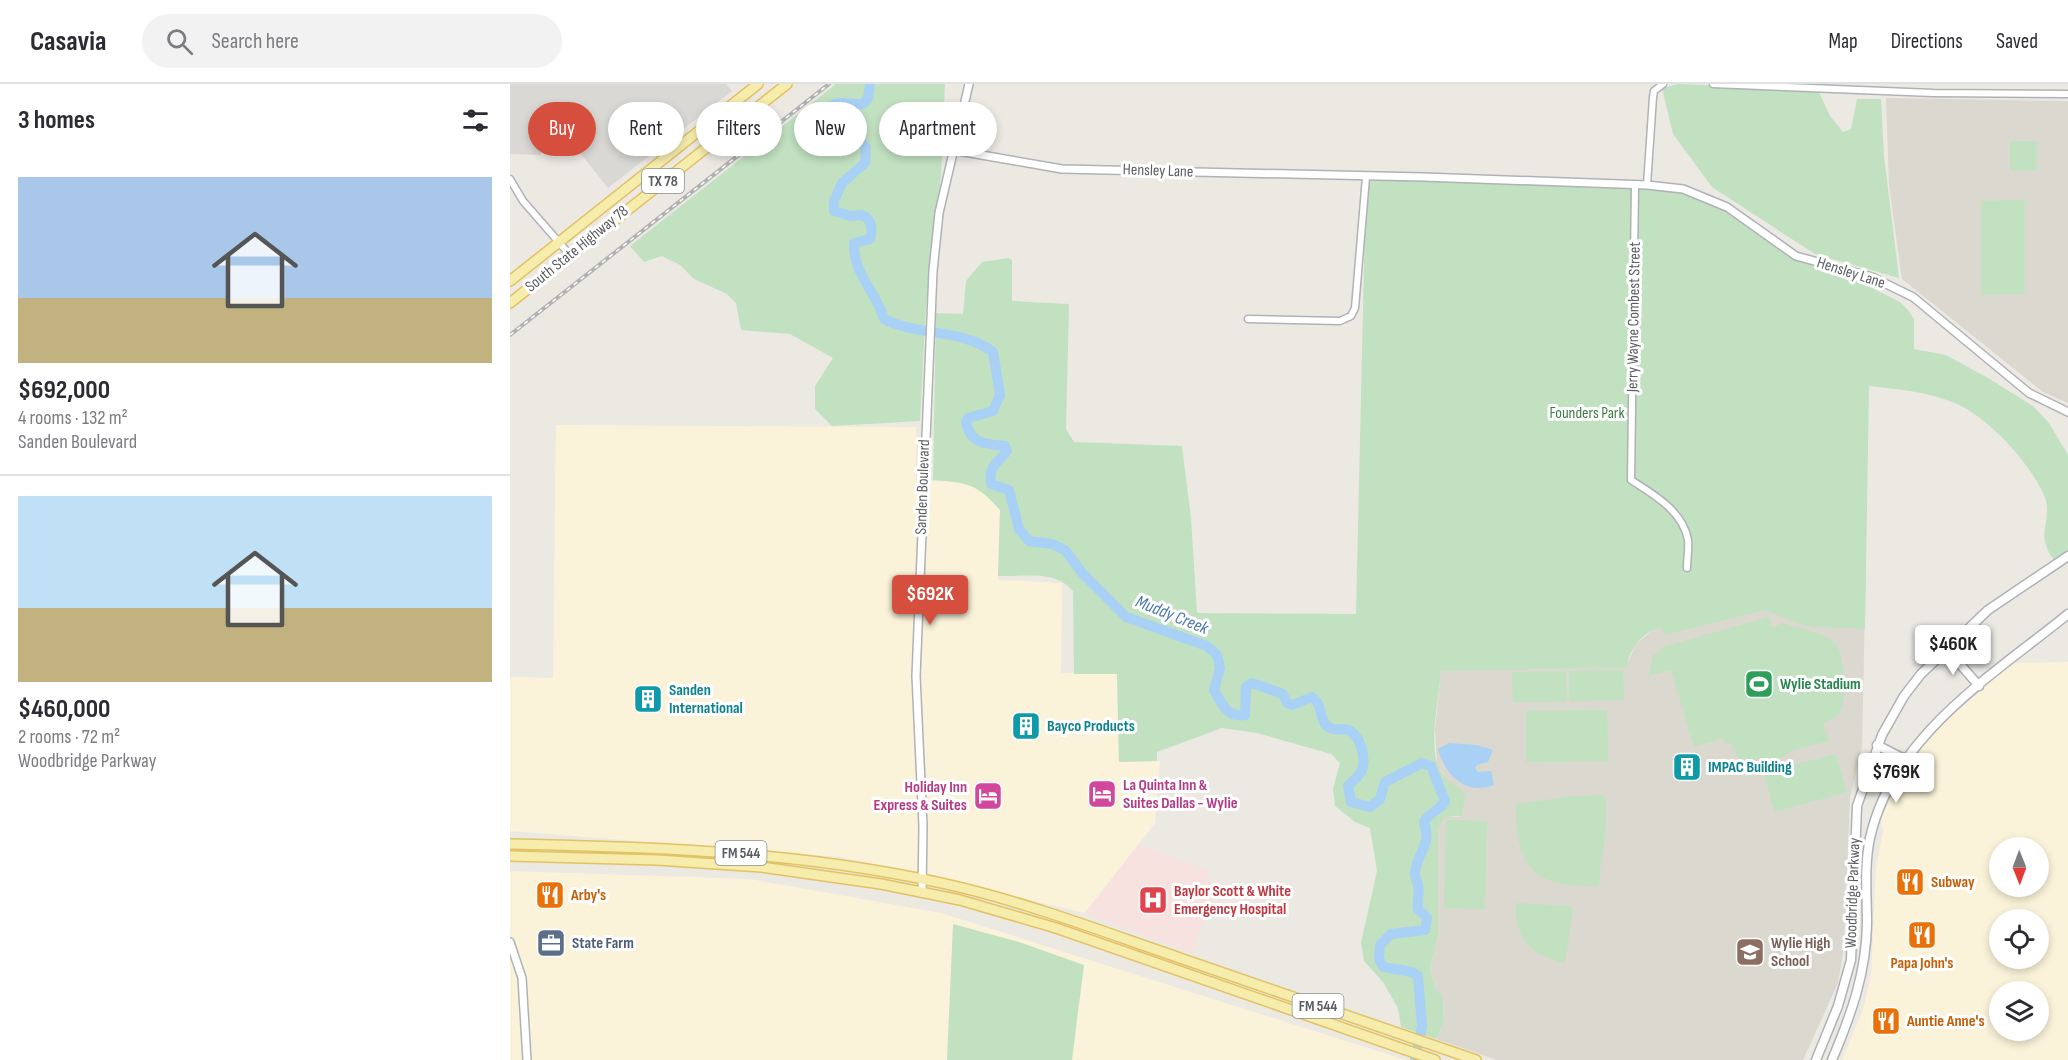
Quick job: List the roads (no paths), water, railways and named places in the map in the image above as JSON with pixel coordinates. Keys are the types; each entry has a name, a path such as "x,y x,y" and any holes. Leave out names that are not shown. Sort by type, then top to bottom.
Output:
{"main road":[{"name":"South State Highway 78","path":"510,281 758,84"},
{"name":"South State Highway 78","path":"510,303 787,84"},
{"name":"Woodbridge Parkway","path":"1816,1060 1838,1006 1851,960 1857,806 1877,745 1904,696 1921,674 1988,610 2068,556"},
{"name":"Woodbridge Parkway","path":"1832,1060 1850,1018 1864,962 1866,873 1870,838 1882,802 1904,759 1952,708 2068,614"},
{"path":"1947,649 1979,686"},
{"path":"1877,745 1904,759"},
{"name":"FM 544","path":"510,844 700,850 820,862 923,880 1055,915 1476,1060"},
{"path":"700,850 700,862"},
{"name":"FM 544","path":"510,856 700,862 819,874 922,893 992,909 1056,928 1432,1059"},
{"path":"1854,873 1866,873"},
{"path":"1851,960 1864,962"},
{"path":"1192,975 1197,964"},
{"path":"1822,1044 1836,1049"}],"street":[{"name":"Sanden Boulevard","path":"965,102 969,84"},
{"path":"1647,185 1653,97 1654,92 1663,84"},
{"path":"1713,84 1928,93 2068,94"},
{"name":"Sanden Boulevard","path":"922,893 916,676 928,357 939,213 952,156"},
{"name":"Hensley Lane","path":"987,156 1062,169 1647,185 1683,189 1727,207 1796,256 1872,277 1913,297 2030,393 2068,412"},
{"path":"1248,319 1340,321 1351,316 1355,308 1366,177"},
{"path":"510,179 523,201 557,243 570,255"},
{"name":"Jerry Wayne Combest Street","path":"1635,186 1631,480 1668,505 1682,524 1688,539 1687,568"},
{"path":"510,942 523,985 527,1060"}],"water":[{"path":"1449,743 1477,745 1493,750 1488,762 1477,765 1475,768 1478,772 1491,771 1494,785 1474,788 1451,775 1438,749"}],"waterway":[{"name":"Muddy Creek","path":"870,84 868,98 863,104 838,103 831,106 829,123 833,129 857,137 866,148 865,163 842,183 834,201 834,211 850,216 862,215 870,222 870,239 854,243 855,254 861,273 884,319 911,328 968,340 993,352 1000,395 993,411 968,418 966,422 975,439 1005,446 1007,451 992,469 991,484 1009,490 1019,529 1029,541 1052,544 1065,550 1083,574 1126,617 1207,646 1217,655 1220,668 1214,690 1229,712 1245,715 1246,687 1252,683 1283,694 1287,703 1293,705 1312,697 1318,704 1326,725 1353,733 1362,749 1363,767 1360,774 1348,786 1351,802 1370,807 1380,799 1385,782 1422,763 1431,766 1445,801 1424,822 1425,843 1415,872 1419,887 1418,909 1427,918 1425,930 1391,934 1380,945 1379,959 1383,967 1412,972 1418,976 1422,1026 1415,1060"}],"railway":[{"path":"510,335 829,84"}],"place":[{"name":"Wylie Stadium","path":"1759,684"},
{"name":"Sanden International","path":"648,699"},
{"name":"Bayco Products","path":"1026,726"},
{"name":"IMPAC Building","path":"1687,767"},
{"name":"La Quinta Inn & Suites Dallas - Wylie","path":"1102,794"},
{"name":"Holiday Inn Express & Suites","path":"988,796"},
{"name":"Subway","path":"1910,882"},
{"name":"Arby's","path":"550,895"},
{"name":"Baylor Scott & White Emergency Hospital","path":"1153,900"},
{"name":"Papa John's","path":"1922,935"},
{"name":"State Farm","path":"551,943"},
{"name":"Wylie High School","path":"1750,952"},
{"name":"Auntie Anne's","path":"1886,1021"}],"park label":[{"name":"Founders Park","path":"1587,413"}]}
